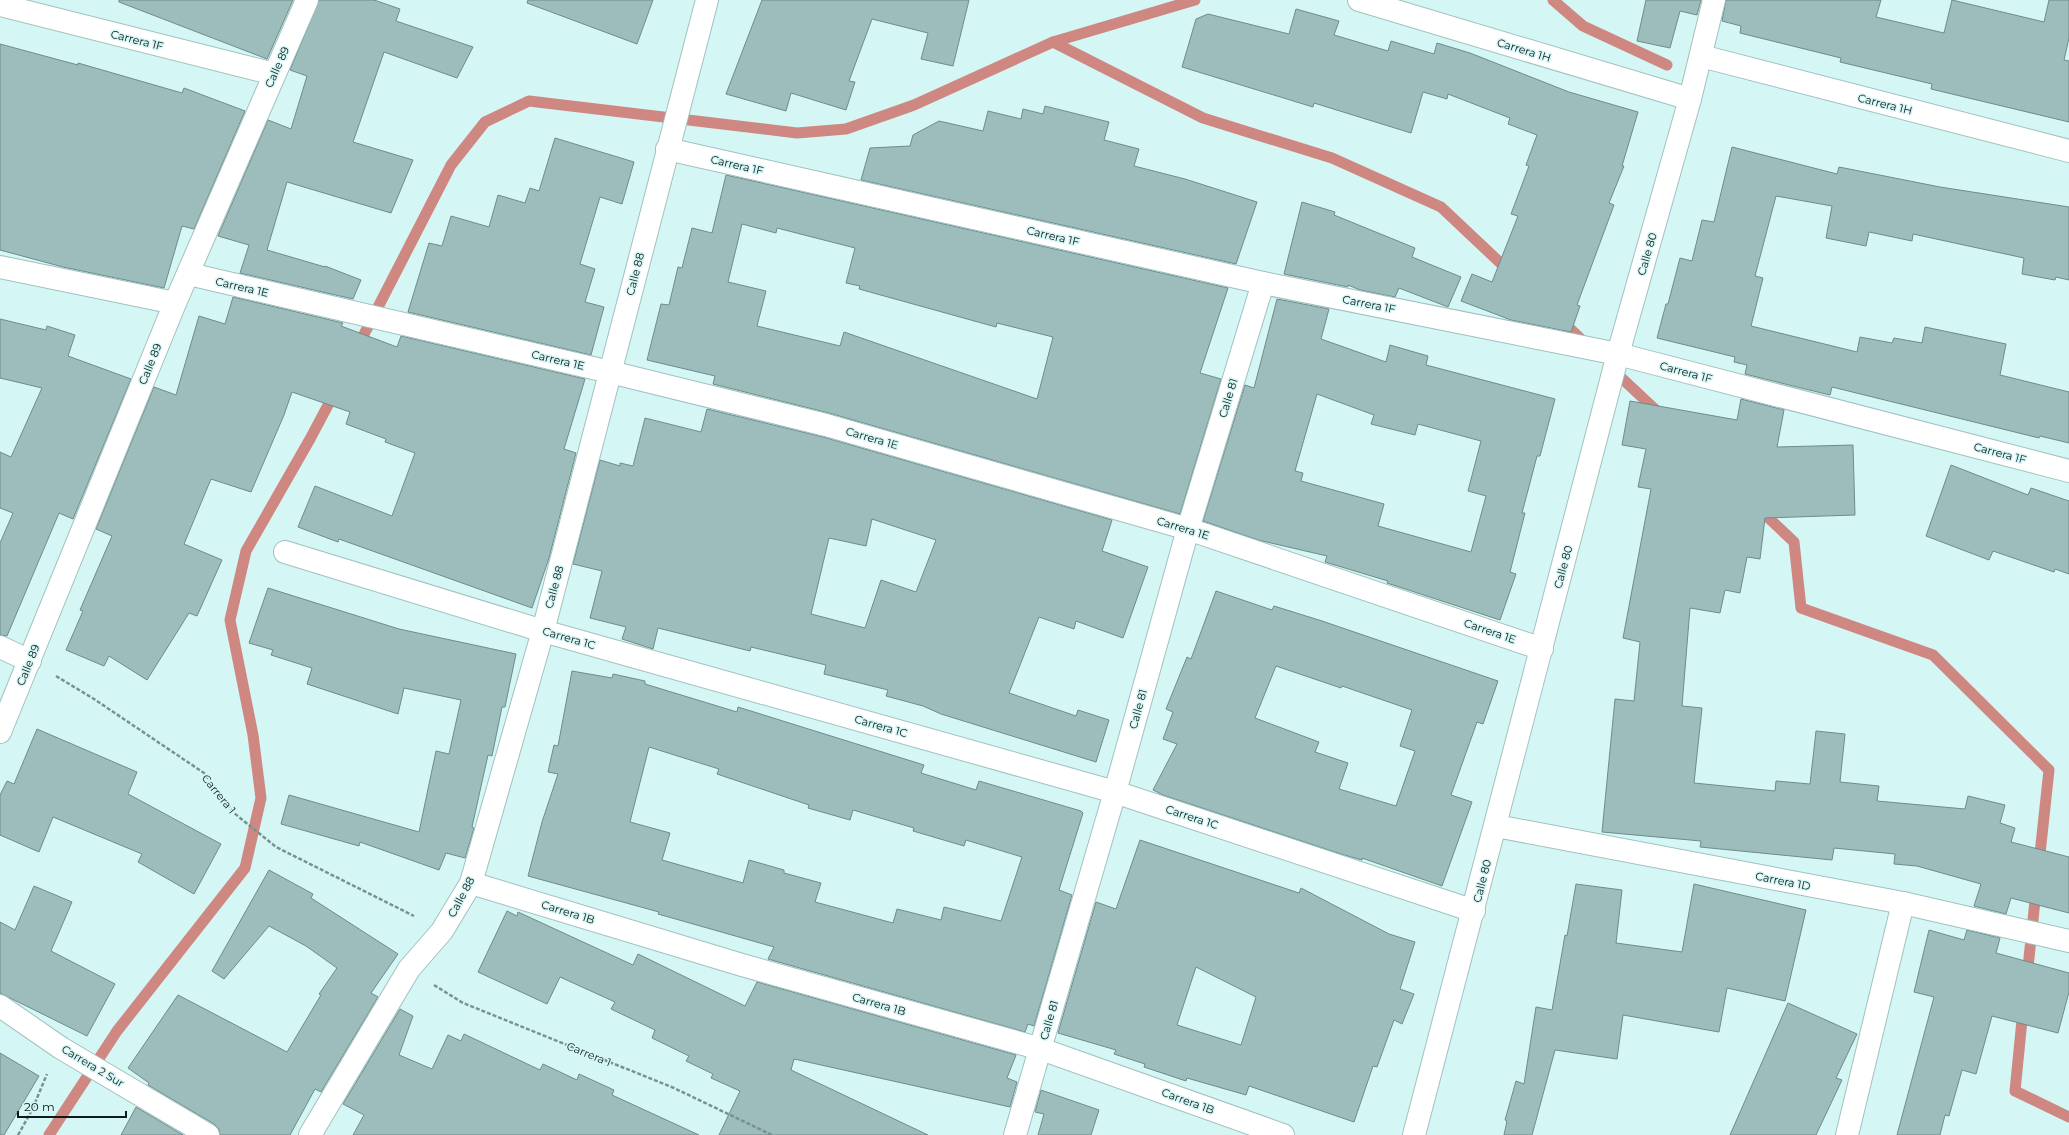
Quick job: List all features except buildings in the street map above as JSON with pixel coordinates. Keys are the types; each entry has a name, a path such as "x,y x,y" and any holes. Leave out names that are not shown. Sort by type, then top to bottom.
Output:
{"street":[{"name":"Calle 89","path":"0,732 175,303 189,274 307,0"},
{"name":"Calle 88","path":"310,1135 409,969 442,931 471,883 543,631 669,141 707,0"},
{"name":"Carrera 1H","path":"1359,0 1690,99"},
{"name":"Calle 80","path":"1414,1135 1474,911 1618,354 1690,99 1714,0"},
{"name":"Carrera 1F","path":"0,5 274,74"},
{"name":"Carrera 1H","path":"1701,56 2069,151"},
{"name":"Carrera 1F","path":"669,141 1263,283 1618,354 2069,471"},
{"path":"0,267 175,303"},
{"name":"Carrera 1E","path":"189,274 610,372 826,425 1188,529 1542,649"},
{"name":"Calle 81","path":"1015,1135 1115,792 1188,529 1263,283"},
{"name":"Carrera 1C","path":"285,552 543,631 1115,792 1474,911"},
{"path":"0,647 30,661"},
{"name":"Carrera 1D","path":"1496,826 1903,903 2069,941"},
{"name":"Carrera 1B","path":"471,883 742,965 1041,1049 1283,1135"},
{"path":"1847,1135 1903,903"},
{"name":"Carrera 2 Sur","path":"0,1006 54,1043 208,1135"}],"path":[{"name":"Carrera 1","path":"30,661 94,699 204,773 234,813 276,847 442,931"},
{"name":"Carrera 1","path":"409,969 463,1003 674,1088 772,1135"},
{"path":"18,1135 47,1076 54,1043"}],"waterway":[{"path":"357,348 451,165 485,122 529,101 797,133 846,129 914,105 1053,42 1195,0"},
{"path":"1553,0 1583,26 1667,65"},
{"path":"1053,42 1203,118 1332,158 1441,207 1511,273"},
{"path":"1561,320 1586,344"},
{"path":"1613,370 1660,414"},
{"path":"49,1135 117,1031 245,868 261,798 253,735 230,620 246,551 335,392"},
{"path":"1758,508 1794,542 1801,608 1933,655 2049,770 2039,863"},
{"path":"2027,977 2036,891"},
{"path":"2023,1010 2015,1091 2069,1117"}]}
